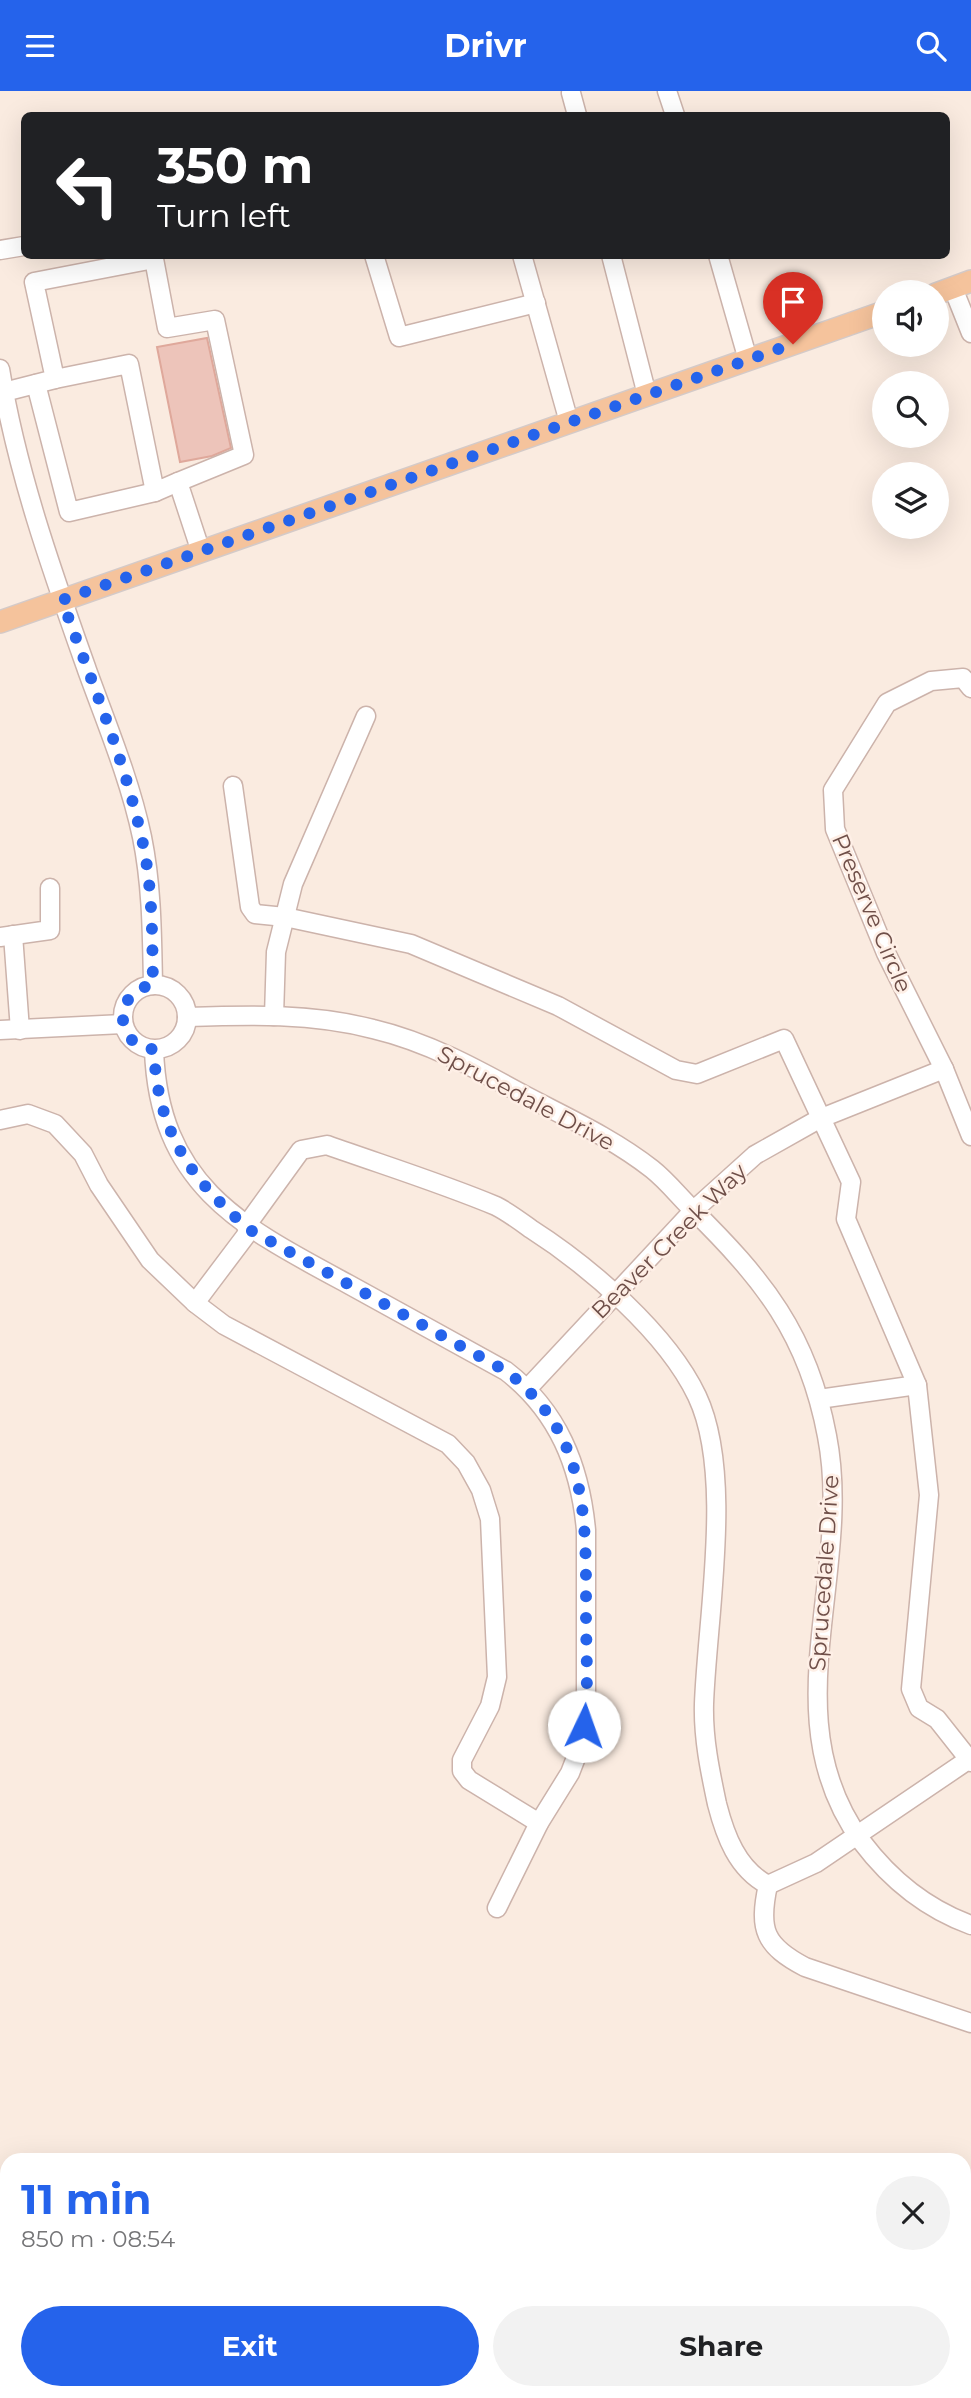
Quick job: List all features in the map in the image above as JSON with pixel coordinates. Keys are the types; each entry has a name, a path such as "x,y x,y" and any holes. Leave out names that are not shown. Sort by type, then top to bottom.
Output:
{"main road":[{"path":"0,622 872,316"}],"street":[{"path":"667,91 674,112"},
{"path":"572,93 577,112"},
{"path":"0,250 21,246"},
{"path":"36,384 69,512 155,492 244,455 215,320 167,328 155,259 34,282 55,379"},
{"path":"375,259 399,337 536,303"},
{"path":"523,259 569,422"},
{"path":"612,259 647,395"},
{"path":"719,259 748,360"},
{"path":"953,287 971,333"},
{"path":"4,392 129,364 155,492"},
{"path":"0,369 35,521 126,778 142,837 152,922 153,985"},
{"path":"178,482 201,552"},
{"name":"Preserve Circle","path":"971,688 963,678 931,681 887,703 833,790 835,829 886,953 944,1069 971,1136"},
{"path":"274,1016 276,951 293,884 366,716"},
{"path":"233,786 250,907 260,916 285,916 411,944 558,1006 676,1070 697,1074 784,1039 798,1064 819,1119 850,1182 846,1219 917,1385 929,1495 911,1689 919,1707 937,1719 970,1760 816,1863 768,1885"},
{"path":"20,1030 7,936 50,930 50,888"},
{"path":"153,985 166,987 177,994 187,1017 179,1038 165,1048 154,1050 137,1044 123,1024 127,1000 141,988 153,985"},
{"name":"Sprucedale Drive","path":"187,1017 274,1016 338,1021 419,1043 462,1062 614,1143 653,1169 754,1271 800,1349 819,1399 829,1450 832,1519 816,1710 827,1773 838,1804 857,1835 899,1884 951,1917 971,1925"},
{"path":"0,1030 123,1024"},
{"path":"154,1050 162,1107 174,1140 195,1177 222,1207 248,1228 506,1371 528,1388 554,1422 573,1459 586,1530 586,1711 582,1742 570,1773 540,1823 498,1908"},
{"name":"Beaver Creek Way","path":"528,1388 694,1210 755,1155 819,1119 944,1069"},
{"path":"0,1120 28,1114 55,1124 83,1154 99,1185 150,1260 195,1303 224,1325 448,1444 466,1462 481,1490 490,1519 497,1677 490,1706 462,1761 462,1771 469,1780 540,1823"},
{"path":"195,1303 301,1150 327,1145 498,1207 573,1256 615,1294 676,1361 698,1397 713,1447 716,1506 704,1707 708,1765 725,1837 754,1878 768,1885"},
{"path":"819,1399 917,1385"},
{"path":"768,1885 763,1918 769,1937 780,1954 805,1966 971,2022"}],"building":[{"path":"207,338 231,448 212,456 180,462 157,347"}],"route":[{"path":"584,1726 586,1530 573,1459 554,1422 528,1388 506,1371 250,1230 222,1207 195,1177 174,1140 162,1107 154,1050 142,1047 132,1040 125,1030 122,1018 127,1000 141,988 153,985 152,922 142,837 126,778 62,600 793,344"}]}
